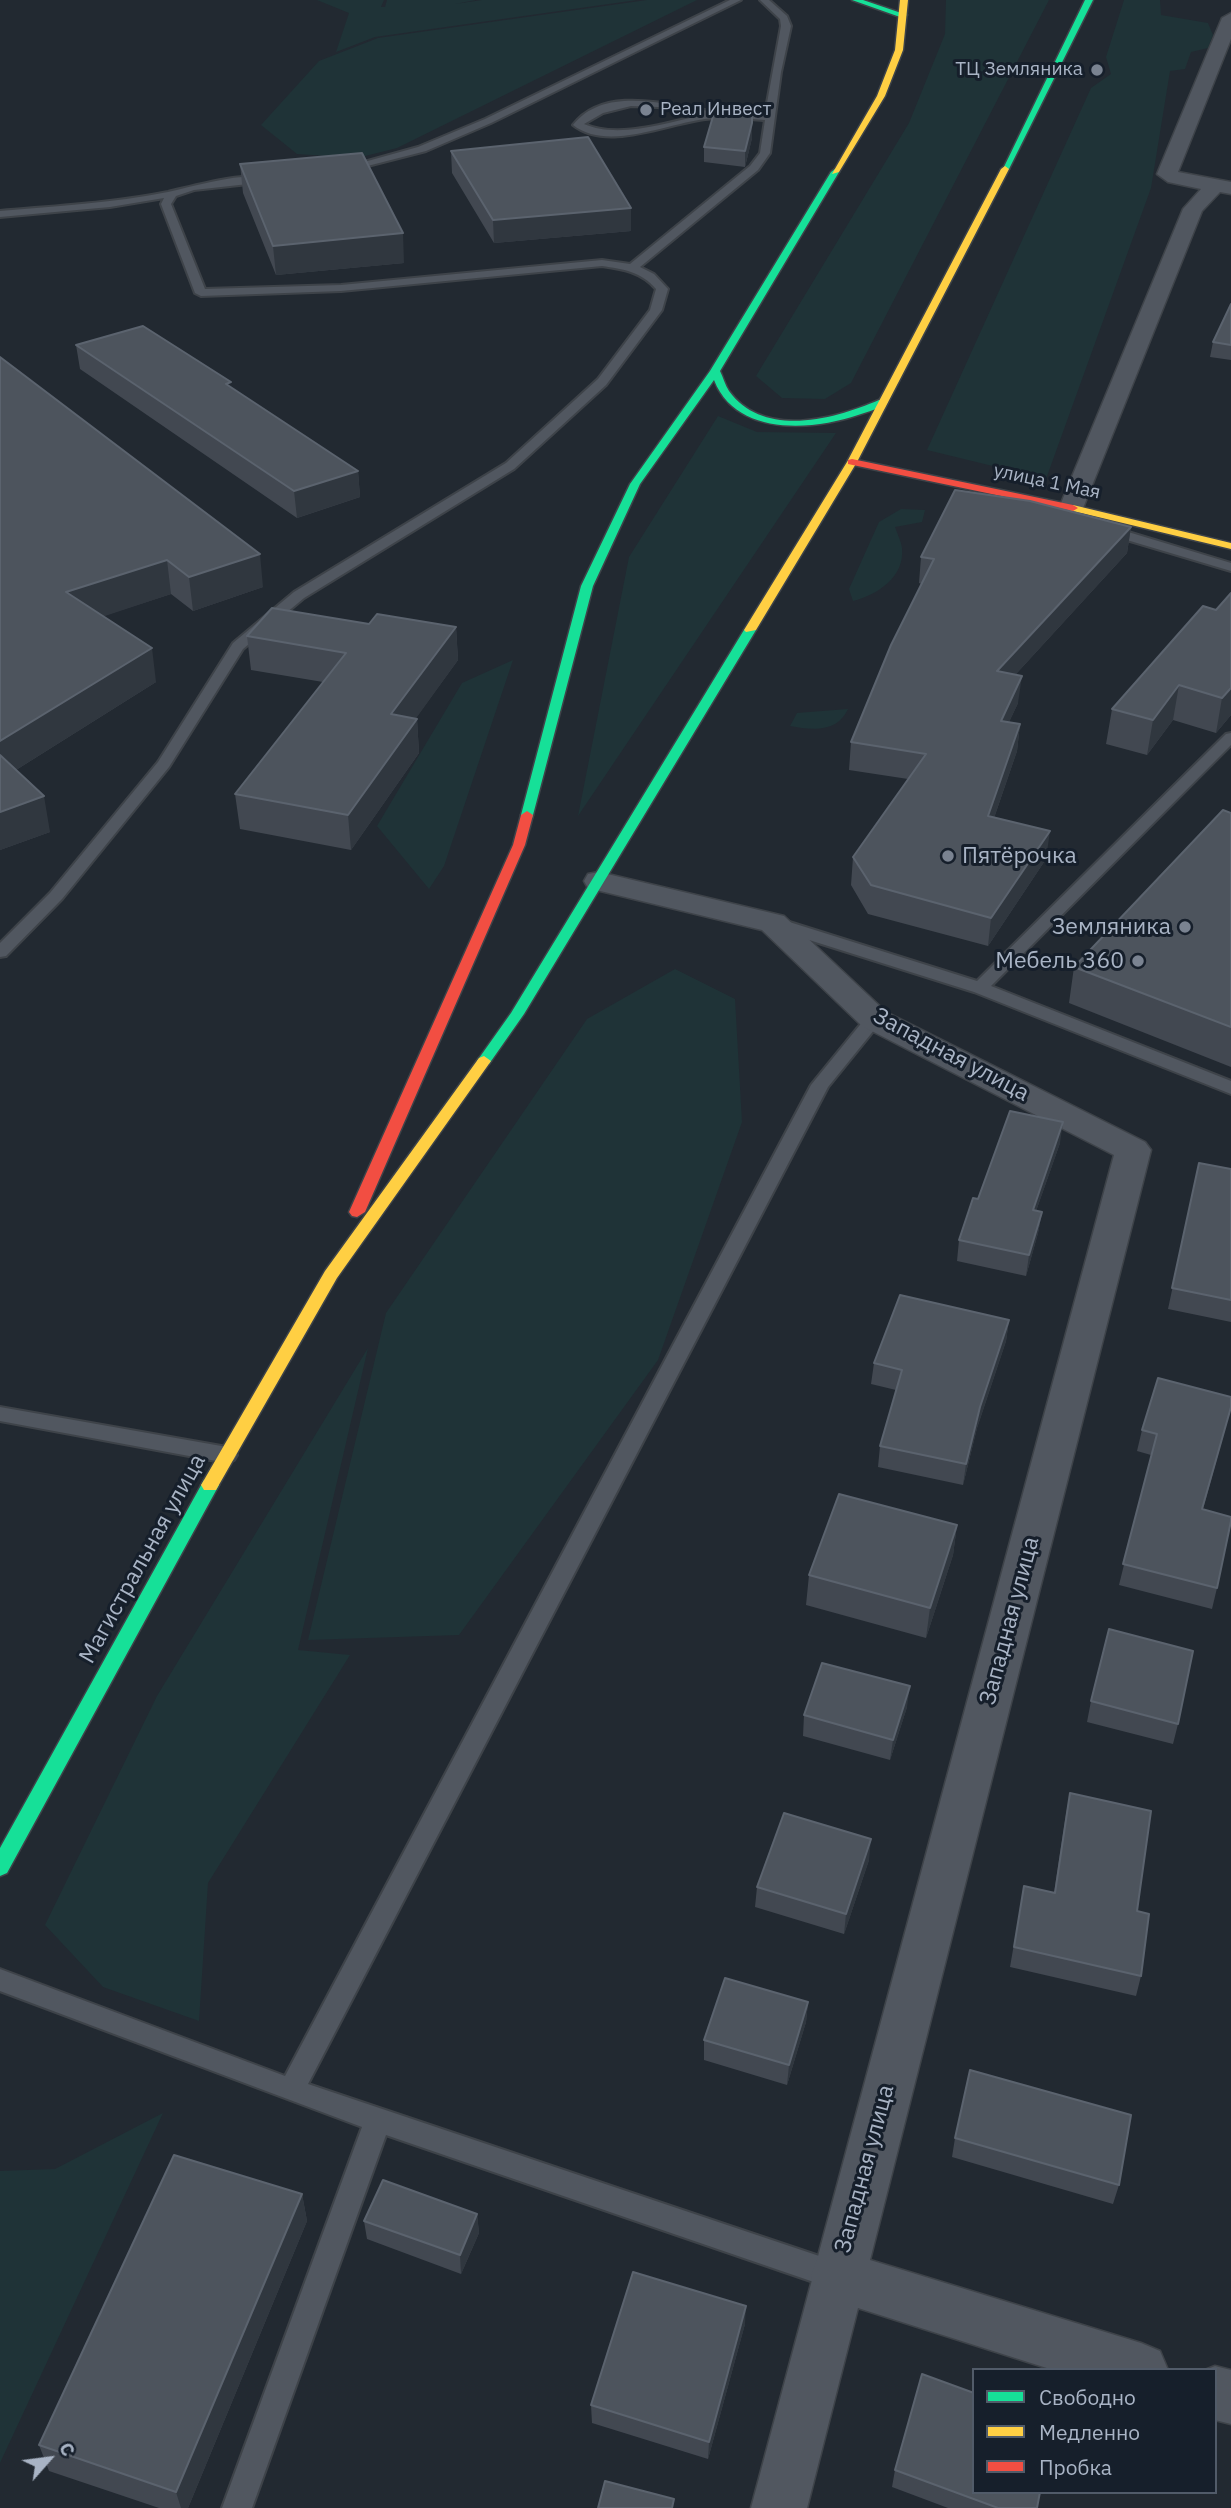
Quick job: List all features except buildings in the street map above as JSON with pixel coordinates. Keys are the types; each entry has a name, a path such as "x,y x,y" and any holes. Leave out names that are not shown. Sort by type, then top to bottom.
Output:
{"main road":[{"path":"331,1275 389,1135 519,845 587,586 635,484 715,371 881,96 899,50 904,7 856,0"},
{"path":"331,1275 517,1014 852,462 1048,87 1089,0"},
{"path":"715,371 719,389 733,404 755,416 783,422 816,424 843,419 865,413 883,402"},
{"name":"улица 1 Мая","path":"852,462 1231,545"},
{"name":"Магистральная улица","path":"0,1867 227,1455 331,1275"}],"street":[{"path":"1223,187 1167,174 1231,18"},
{"path":"1071,508 1193,209 1223,187"},
{"path":"599,881 773,923"},
{"name":"Западная улица","path":"773,923 874,1019 1133,1150 837,2276 779,2508"},
{"path":"837,2276 1135,2368"}],"lane":[{"path":"327,173 389,160 422,149 488,121 737,0"},
{"path":"632,267 754,168 765,153 786,26 784,18 764,0"},
{"path":"714,115 604,133 586,131 578,125 583,118 601,110 634,102 660,103 714,115 770,117"},
{"path":"0,214 110,204 172,194 193,187 274,178"},
{"path":"0,952 56,896 164,764 238,646 299,595 510,466 602,382 656,310 662,289 653,276 632,267 601,263 341,288 201,293 166,204 172,194"},
{"path":"1071,508 1074,517 1088,523 1231,567"},
{"path":"980,988 1231,737"},
{"path":"773,923 980,988 1231,1088"},
{"path":"291,2090 820,1085 874,1019"},
{"path":"0,1414 227,1455"},
{"path":"0,1980 291,2090 837,2276"},
{"path":"237,2508 377,2120"}],"green space":[{"path":"317,0 384,0 381,7 385,7 387,0 476,0 455,4 482,0 637,0 375,37 336,52 349,13"},
{"path":"647,0 697,0 397,148 357,158 297,154 261,125 319,61 378,38"},
{"path":"946,0 1049,0 851,383 825,399 782,398 756,376 909,123 945,34"},
{"path":"1124,0 1160,0 1161,15 1208,23 1213,35 1208,48 1191,52 1185,69 1170,71 1151,188 1046,479 927,450 1091,88 1111,74 1106,57"},
{"path":"718,416 757,432 836,433 578,816 629,557"},
{"path":"901,509 925,510 922,522 895,527 902,548 899,568 880,589 853,601 849,589 879,522"},
{"path":"513,660 444,866 429,889 377,826 462,683"},
{"path":"848,709 843,717 831,726 815,729 790,726 797,713"},
{"path":"675,969 735,999 742,1122 658,1360 459,1635 308,1640 386,1313 587,1019"},
{"path":"368,1348 298,1650 350,1655 208,1883 199,2021 103,1987 45,1925 157,1696"},
{"path":"163,2113 0,2463 0,2171 55,2169"}],"traffic: fast":[{"path":"856,0 903,15"},
{"path":"1005,169 1089,0"},
{"path":"527,815 587,586 635,484 715,371 835,172"},
{"path":"715,371 725,393 743,409 761,418 781,423 802,424 845,417 883,402"},
{"path":"484,1061 517,1014 750,630"},
{"path":"0,1867 210,1485"}],"traffic: slow":[{"path":"835,172 881,96 899,50 904,0"},
{"path":"750,630 852,462 1005,169"},
{"path":"1073,508 1231,546"},
{"path":"210,1485 331,1275 484,1061"}],"traffic: jam":[{"path":"852,462 1073,508"},
{"path":"357,1212 519,845 527,815"}],"place":[{"name":"ТЦ Земляника","path":"1097,70"},
{"name":"Реал Инвест","path":"646,110"},
{"name":"Пятёрочка","path":"948,856"},
{"name":"Земляника","path":"1185,927"},
{"name":"Мебель 360","path":"1138,961"}]}
